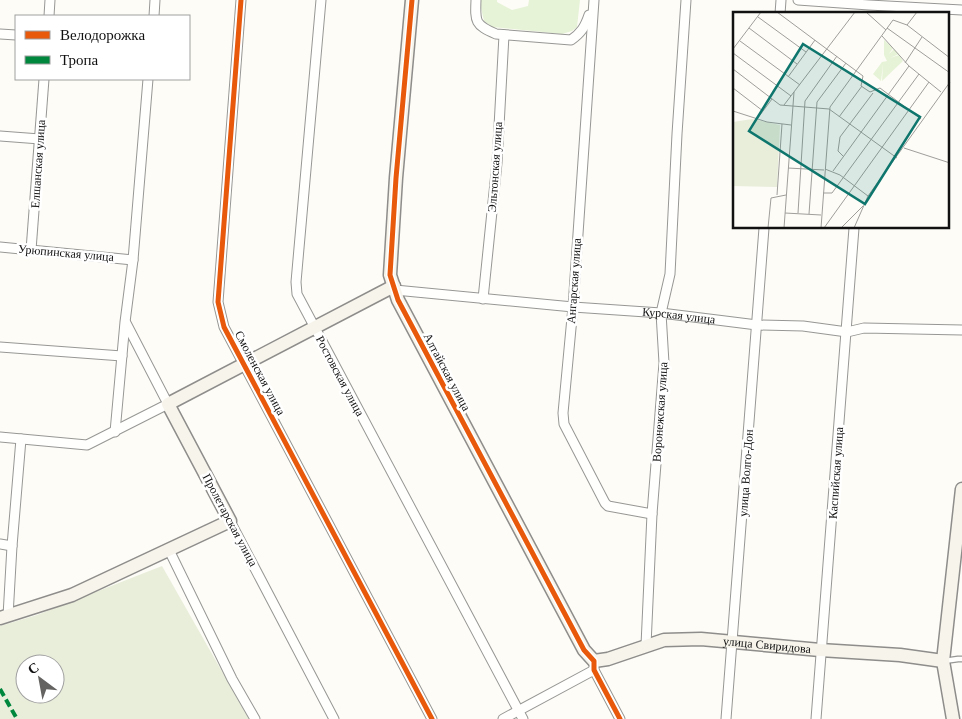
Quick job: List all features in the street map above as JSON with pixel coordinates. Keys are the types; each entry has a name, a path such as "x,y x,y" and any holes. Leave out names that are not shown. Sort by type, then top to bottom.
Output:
{"street":[{"path":"49,15 50,0"},
{"path":"154,15 155,0"},
{"name":"Смоленская улица","path":"241,0 218,302 224,327 432,719"},
{"name":"Ростовская улица","path":"321,0 296,282 297,294 521,715"},
{"name":"Алтайская улица","path":"412,0 396,178 390,275 398,300 594,666 620,719"},
{"path":"476,0 476,18 480,25 488,31 504,35 571,40 580,35 586,26 594,0"},
{"name":"Ангарская улица","path":"594,0 573,307 563,414 564,424 605,503 608,506 652,514"},
{"name":"Воронежская улица","path":"646,645 652,514 664,363 661,313 670,274 686,0"},
{"path":"798,0 869,6 962,10"},
{"path":"0,34 15,35"},
{"name":"Эльтонская улица","path":"483,299 497,163 504,35"},
{"name":"Елшанская улица","path":"31,250 44,80"},
{"path":"115,432 148,80"},
{"path":"0,136 40,139"},
{"name":"улица Волго-Дон","path":"726,719 764,229"},
{"name":"Каспийская улица","path":"816,719 854,229"},
{"name":"Урюпинская улица","path":"0,247 132,260"},
{"path":"0,437 87,445 394,288"},
{"name":"Курская улица","path":"394,288 483,299 661,313 757,325 803,326 847,332 864,328 962,330"},
{"name":"Пролетарская улица","path":"125,322 334,719"},
{"path":"0,347 122,356"},
{"path":"21,439 4,617 72,595 230,521"},
{"path":"953,719 943,661 961,516 962,489"},
{"path":"0,544 12,546"},
{"path":"169,550 232,678 255,719"},
{"name":"улица Свиридова","path":"503,719 521,715 594,666 608,659 664,640 701,639 900,655 943,661"}],"lane":[{"path":"943,661 962,659"}],"green space":[{"path":"481,0 497,0 497,2 512,10 528,6 529,0 580,0 577,27 572,31 562,34 492,27 484,21"},
{"path":"162,566 249,719 0,719 0,626 37,615"}],"marked path":[{"path":"0,689 17,719"}],"cycle path":[{"path":"241,0 218,302 224,327 432,719"},
{"path":"412,0 396,178 390,275 398,300 584,650 594,661 594,670 620,719"}]}
